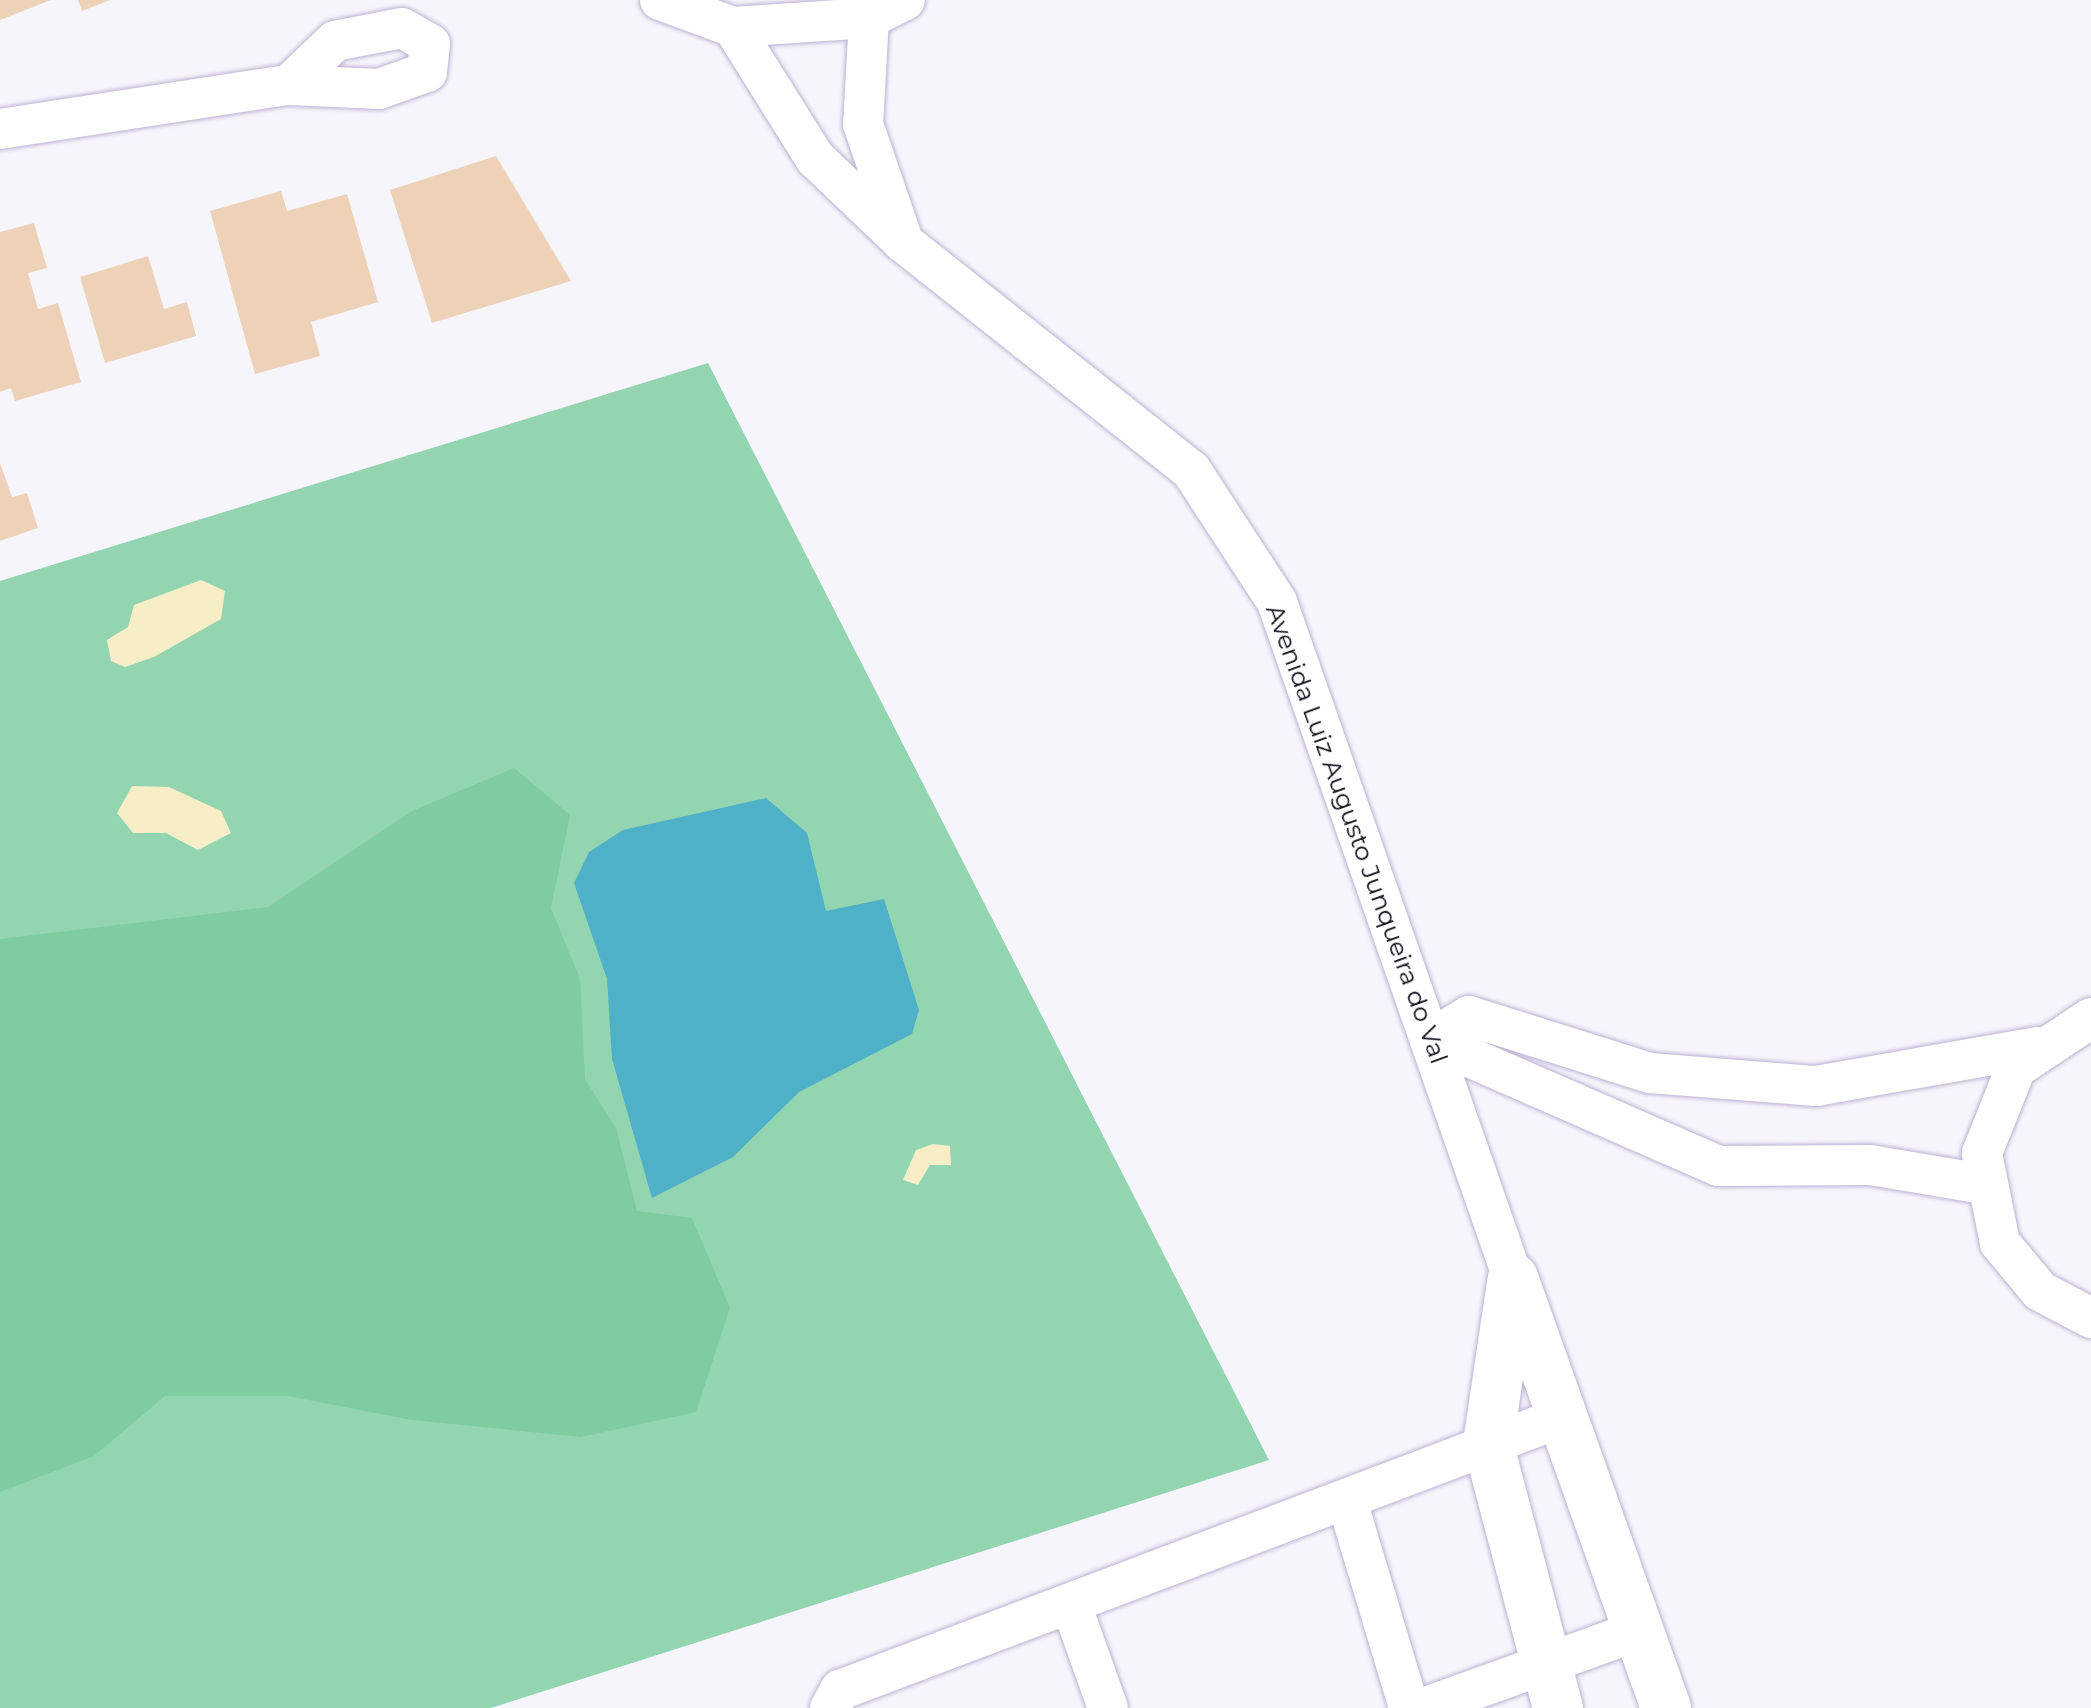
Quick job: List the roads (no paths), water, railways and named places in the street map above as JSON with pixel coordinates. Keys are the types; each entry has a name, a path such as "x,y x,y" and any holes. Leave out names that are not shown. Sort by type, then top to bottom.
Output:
{"street":[{"path":"660,0 733,27 869,18 905,0"},
{"path":"869,18 863,124 903,242"},
{"name":"Avenida Luiz Augusto Junqueira do Val","path":"733,27 815,158 903,242 1192,470 1277,602 1666,1708"},
{"path":"0,130 289,86"},
{"path":"1430,1040 1468,1016 1650,1074 1816,1086 2038,1046 2091,1018"},
{"path":"1430,1040 1720,1166 1870,1165 1982,1184"},
{"path":"2038,1046 1999,1094 1982,1184 2018,1268 2091,1318"},
{"name":"Avenida Luiz Augusto Junqueira do Val","path":"1512,1278 1488,1444 1554,1686"},
{"path":"830,1708 840,1690 1072,1607 1562,1417"},
{"path":"1347,1500 1409,1708"},
{"path":"1072,1607 1108,1708"},
{"path":"1423,1708 1554,1686 1637,1631"}],"water":[{"path":"766,798 807,833 826,911 884,899 919,1010 912,1034 799,1092 733,1157 652,1198 612,1059 607,979 574,883 589,852 623,830"}]}
